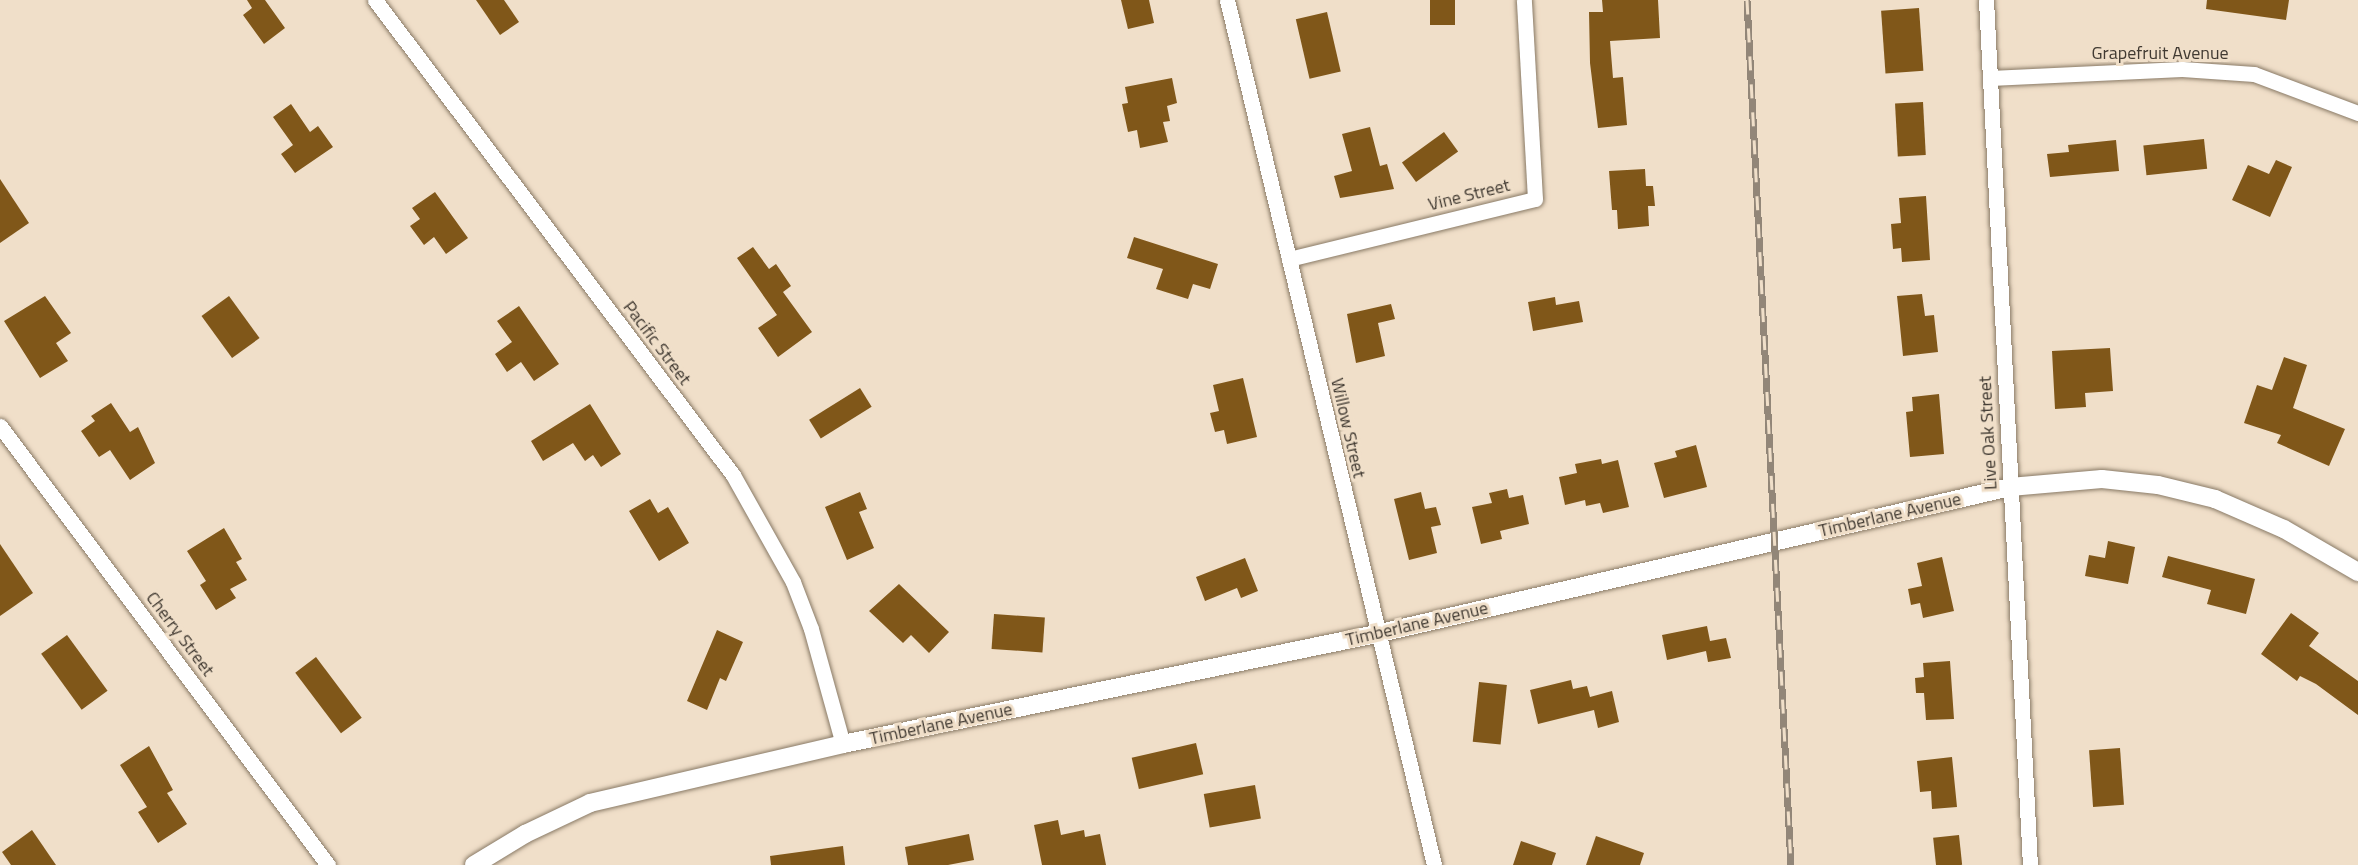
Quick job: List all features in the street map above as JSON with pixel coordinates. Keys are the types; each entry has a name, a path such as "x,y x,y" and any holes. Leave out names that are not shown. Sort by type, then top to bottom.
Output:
{"street":[{"name":"Pacific Street","path":"375,0 733,475 793,582 811,629 843,744"},
{"name":"Willow Street","path":"1227,0 1376,634 1434,865"},
{"name":"Vine Street","path":"1289,260 1535,199 1524,0"},
{"name":"Live Oak Street","path":"1986,0 2030,865"},
{"name":"Grapefruit Avenue","path":"1990,78 2182,69 2254,74 2358,113"},
{"name":"Cherry Street","path":"0,426 328,865"},
{"name":"Timberlane Avenue","path":"474,865 525,834 590,803 843,744 1376,634 2010,487 2102,479 2158,485 2215,499 2284,529 2358,572"}],"building":[{"path":"247,0 265,0 285,28 264,44 243,15 252,8"},
{"path":"476,0 504,0 519,22 500,35"},
{"path":"1121,0 1149,0 1154,23 1128,29"},
{"path":"1430,0 1455,0 1455,25 1430,25"},
{"path":"1602,0 1658,0 1660,38 1610,41 1613,78 1623,77 1627,125 1598,128 1590,63 1589,12 1603,12"},
{"path":"2207,0 2289,0 2286,20 2206,9"},
{"path":"1919,8 1923,71 1885,73 1881,11"},
{"path":"1327,12 1341,71 1310,79 1296,19"},
{"path":"1172,78 1177,103 1167,106 1170,121 1163,122 1168,142 1140,148 1137,130 1128,132 1122,104 1128,103 1125,87"},
{"path":"1923,102 1926,155 1898,156 1895,103"},
{"path":"291,104 310,132 318,126 333,147 295,173 281,154 293,145 273,117"},
{"path":"1370,127 1380,166 1387,164 1394,189 1340,198 1334,176 1352,171 1342,134"},
{"path":"1444,132 1458,151 1416,182 1402,163"},
{"path":"2204,139 2207,169 2146,175 2143,145"},
{"path":"2116,140 2119,171 2050,177 2047,154 2069,152 2068,145"},
{"path":"2276,160 2292,167 2270,217 2232,200 2248,165 2269,174"},
{"path":"1645,169 1646,186 1653,186 1655,206 1648,206 1649,226 1618,229 1617,210 1612,210 1609,171"},
{"path":"0,179 29,223 0,243"},
{"path":"435,192 468,238 446,254 434,237 424,245 410,226 420,219 412,208"},
{"path":"1926,196 1930,260 1902,262 1901,248 1893,249 1891,224 1901,223 1899,198"},
{"path":"1134,237 1218,264 1210,289 1193,284 1188,299 1156,289 1163,269 1127,258"},
{"path":"753,247 769,269 776,264 791,286 783,292 812,332 778,357 758,328 777,315 737,258"},
{"path":"1922,294 1925,316 1934,315 1938,352 1903,356 1897,296"},
{"path":"45,296 71,333 56,343 68,361 40,378 4,321"},
{"path":"229,296 260,338 232,358 201,316"},
{"path":"1555,297 1556,305 1579,301 1583,322 1533,331 1528,302"},
{"path":"1391,304 1395,319 1378,323 1385,356 1356,363 1347,314"},
{"path":"519,306 559,364 534,381 521,362 507,372 495,354 512,342 497,321"},
{"path":"2110,348 2113,391 2085,393 2086,407 2055,409 2052,351"},
{"path":"2284,357 2307,365 2293,408 2345,429 2329,466 2277,443 2281,435 2244,423 2257,385 2272,390"},
{"path":"1243,378 1257,437 1227,444 1224,430 1215,432 1210,413 1219,411 1213,385"},
{"path":"860,388 872,407 821,438 809,420"},
{"path":"1939,394 1944,454 1910,457 1906,412 1913,411 1912,397"},
{"path":"111,403 130,432 138,427 155,463 130,480 110,450 99,457 81,431 95,421 91,416"},
{"path":"590,404 621,454 601,467 593,455 585,461 573,443 543,461 531,441"},
{"path":"1696,445 1707,487 1664,498 1654,463 1677,457 1675,451"},
{"path":"1601,459 1602,464 1618,460 1629,507 1603,513 1600,503 1586,506 1585,500 1565,505 1559,477 1577,473 1575,464"},
{"path":"1507,489 1509,498 1523,495 1529,524 1500,531 1502,539 1481,544 1472,507 1492,503 1489,493"},
{"path":"860,492 867,509 859,512 874,548 847,560 825,507"},
{"path":"1421,492 1425,509 1436,507 1441,525 1431,527 1437,553 1409,560 1394,499"},
{"path":"650,499 658,513 668,507 689,543 659,561 629,511"},
{"path":"224,528 242,559 236,562 247,580 230,589 236,598 216,610 200,585 206,581 187,551"},
{"path":"2108,541 2135,547 2128,584 2085,576 2089,555 2105,558"},
{"path":"0,544 33,593 0,616"},
{"path":"2168,556 2255,579 2246,614 2207,604 2211,590 2162,577"},
{"path":"1942,557 1954,611 1923,618 1920,603 1911,605 1908,589 1922,586 1917,563"},
{"path":"1245,558 1258,591 1241,598 1237,588 1205,601 1196,577"},
{"path":"899,584 949,632 929,653 911,635 903,643 869,611"},
{"path":"2291,613 2319,633 2309,646 2358,681 2358,715 2316,684 2300,676 2297,681 2261,654"},
{"path":"994,614 1045,618 1042,652 992,649"},
{"path":"1707,626 1710,641 1726,638 1731,658 1708,662 1706,651 1667,660 1662,635"},
{"path":"717,630 743,642 726,681 720,678 707,710 687,701"},
{"path":"67,635 108,691 82,710 41,654"},
{"path":"316,657 362,718 341,733 295,673"},
{"path":"1950,661 1954,719 1926,720 1924,693 1916,693 1915,678 1924,677 1923,663"},
{"path":"1571,680 1573,689 1587,686 1590,697 1612,691 1619,722 1598,728 1594,710 1538,724 1530,690"},
{"path":"1479,682 1507,685 1501,745 1473,742"},
{"path":"1196,743 1203,774 1139,789 1132,758"},
{"path":"149,746 173,790 167,793 187,824 158,843 138,812 147,807 120,765"},
{"path":"2120,748 2124,805 2093,807 2089,750"},
{"path":"1952,757 1957,807 1932,809 1931,791 1920,792 1917,761"},
{"path":"1255,785 1261,818 1210,828 1204,794"},
{"path":"1058,820 1061,835 1084,830 1085,837 1100,834 1106,865 1042,865 1034,825"},
{"path":"32,830 56,865 11,865 2,852"},
{"path":"969,834 974,860 948,865 908,865 905,847"},
{"path":"1959,835 1962,865 1936,865 1933,838"},
{"path":"1596,836 1644,853 1640,865 1586,865"},
{"path":"1521,841 1556,853 1552,865 1513,865"},
{"path":"843,846 845,865 771,865 770,856"}],"railway":[{"path":"1747,0 1791,865"}]}
